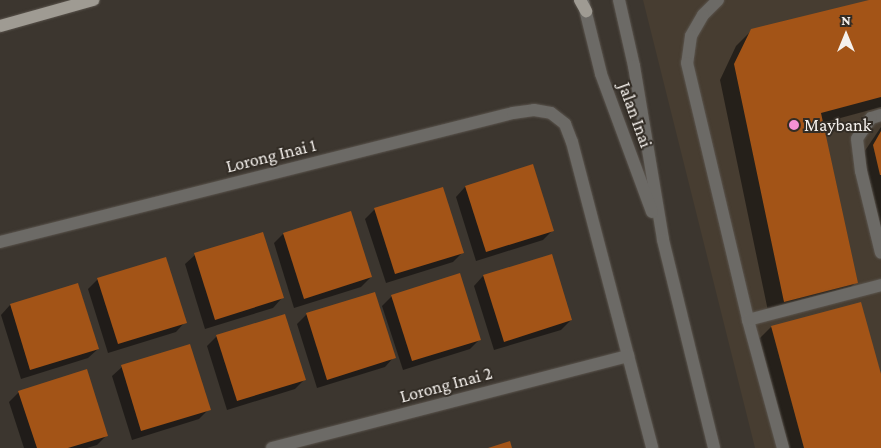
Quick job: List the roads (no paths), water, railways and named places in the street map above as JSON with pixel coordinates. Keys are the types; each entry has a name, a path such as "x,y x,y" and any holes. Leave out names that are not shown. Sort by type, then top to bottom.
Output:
{"main road":[{"path":"0,26 93,0"}],"street":[{"name":"Jalan Inai","path":"619,0 634,66 662,240 714,448"},
{"path":"718,0 703,14 691,36 687,63 748,320 784,448"},
{"name":"Jalan Inai","path":"583,4 601,74 662,240"},
{"name":"Lorong Inai 1","path":"0,242 513,113 534,110 551,113 564,124 572,142 628,356"},
{"path":"881,115 871,118 862,128 857,139 857,152 881,253"},
{"path":"748,320 881,285"},
{"path":"628,356 652,448"},
{"name":"Lorong Inai 2","path":"272,448 628,356"}],"place":[{"name":"Maybank","path":"794,125"}]}
